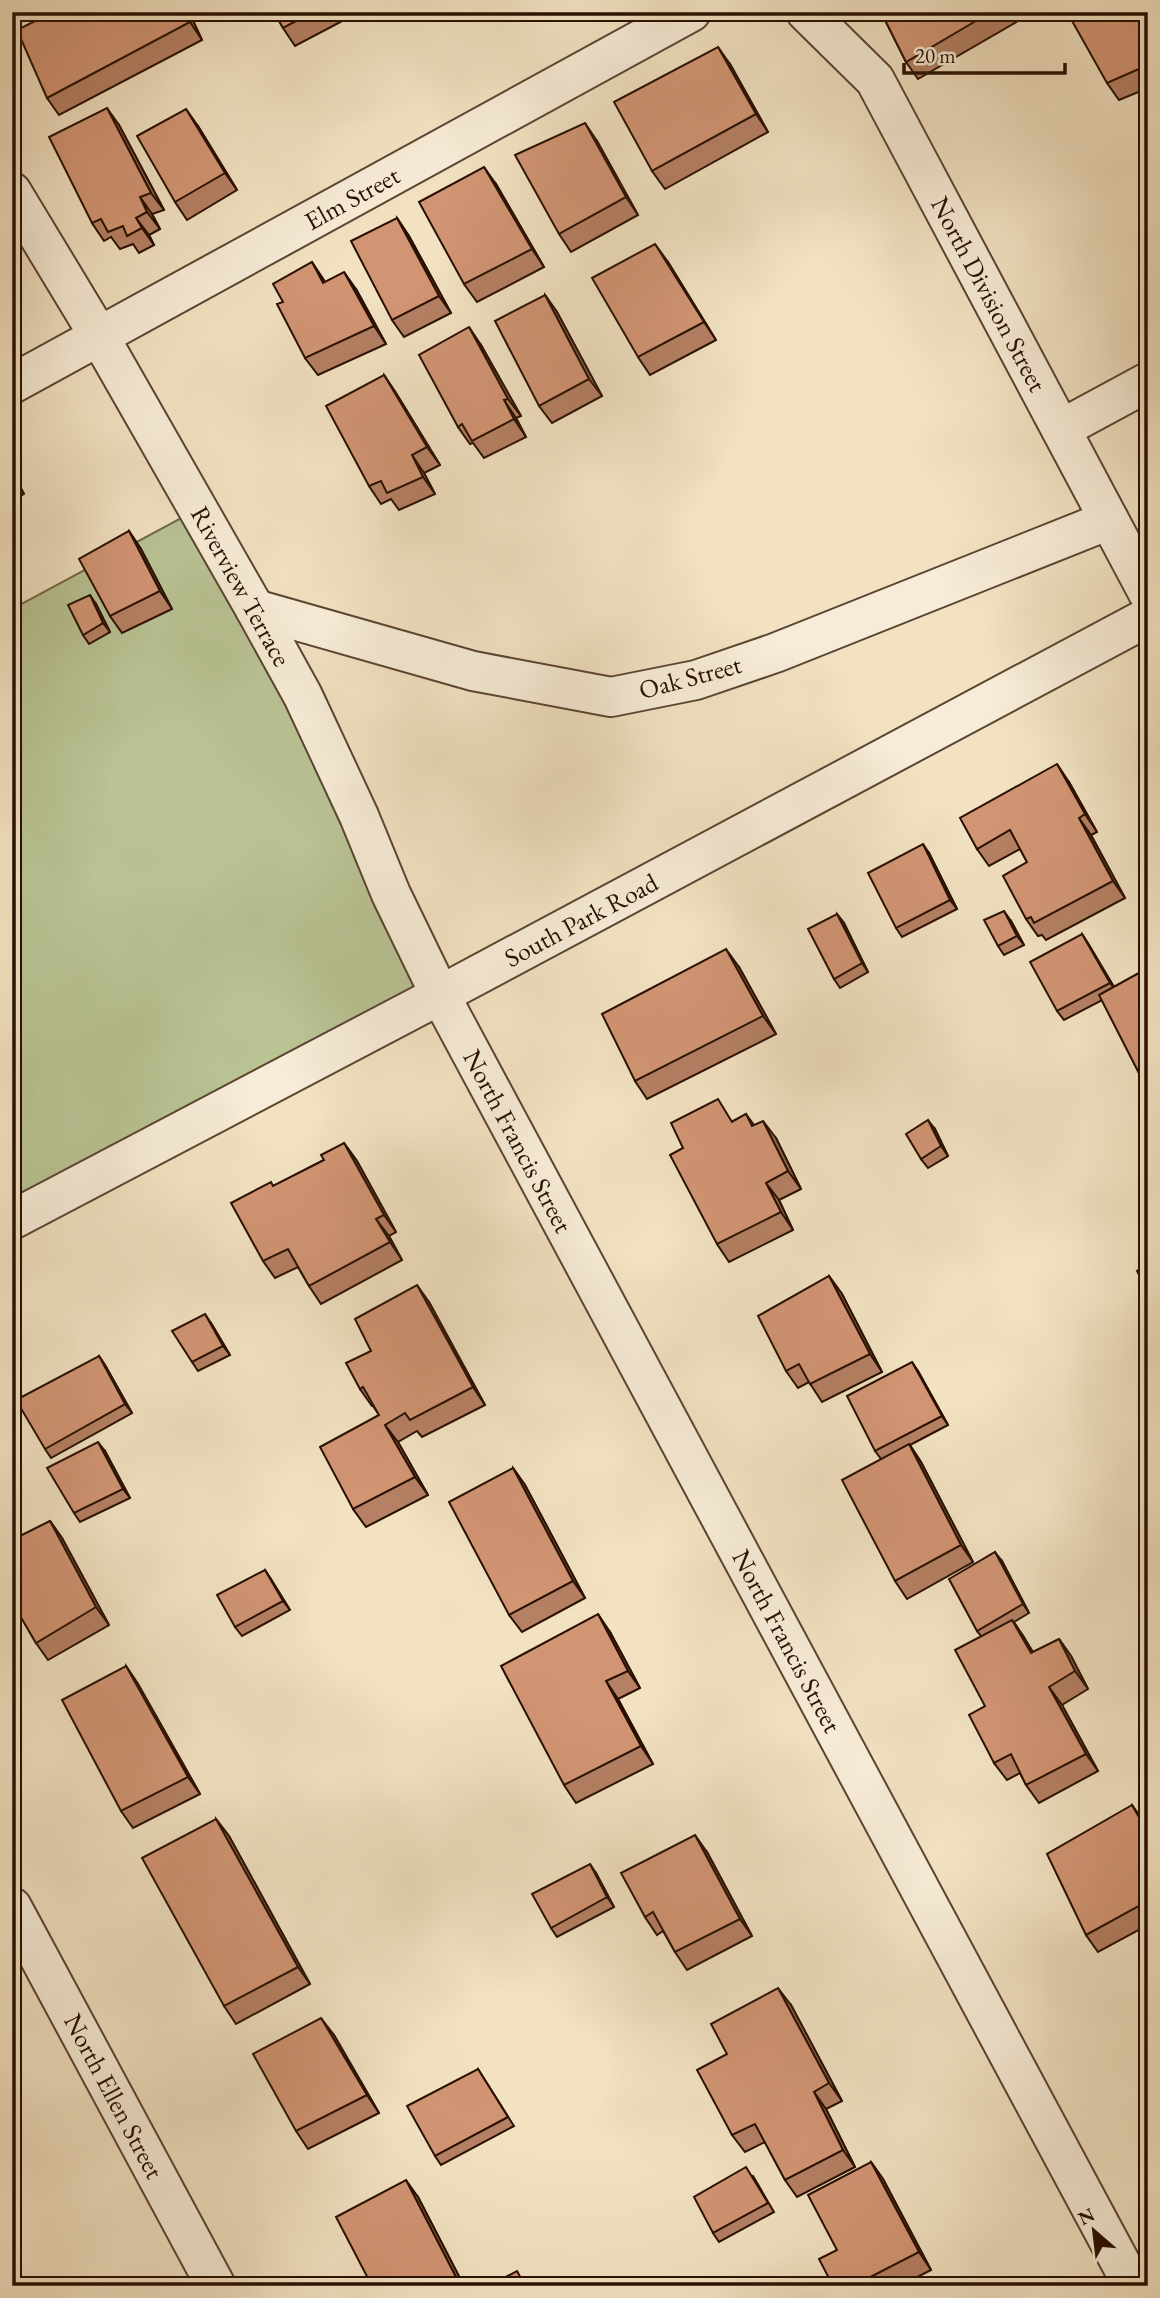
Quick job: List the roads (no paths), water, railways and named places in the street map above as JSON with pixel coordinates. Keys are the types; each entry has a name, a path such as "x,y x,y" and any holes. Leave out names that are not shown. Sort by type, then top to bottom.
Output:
{"street":[{"name":"Elm Street","path":"12,384 691,12"},
{"name":"North Division Street","path":"806,12 874,80 1148,593"},
{"name":"Riverview Terrace","path":"12,192 99,336 303,696 359,816 391,894 440,995"},
{"path":"1061,429 1148,382"},
{"name":"Oak Street","path":"256,609 473,671 611,697 696,680 775,653 1110,520"},
{"name":"South Park Road","path":"12,1220 1148,617"},
{"name":"North Francis Street","path":"440,995 1133,2286"},
{"name":"North Ellen Street","path":"12,1907 215,2286"}]}
